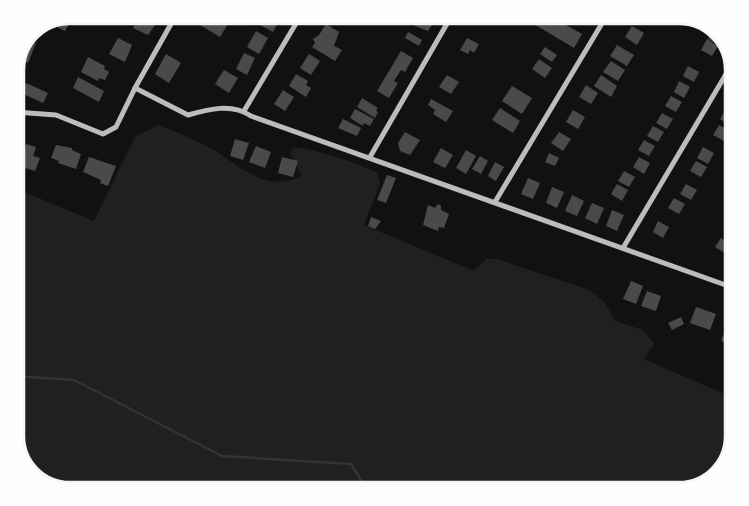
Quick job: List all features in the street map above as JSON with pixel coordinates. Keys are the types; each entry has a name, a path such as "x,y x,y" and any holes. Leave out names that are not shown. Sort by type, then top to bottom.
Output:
{"street":[{"path":"24,113 56,115 103,134 116,127 135,88 171,24"},
{"path":"244,111 296,24"},
{"path":"370,156 447,24"},
{"path":"495,202 601,24"},
{"path":"623,248 725,76"},
{"path":"135,88 188,115 214,108 244,111 252,116 370,156 725,284"}],"shaded area":[{"path":"159,125 212,149 243,170 265,180 289,180 302,176 290,153 293,147 346,160 377,172 380,183 364,225 474,271 486,259 497,259 590,290 605,303 615,321 643,330 654,344 644,359 725,394 725,442 721,457 707,473 697,479 685,482 70,482 49,478 33,464 26,451 24,439 24,192 94,221 135,137"}],"building":[{"path":"69,24 65,31 55,26"},
{"path":"135,24 156,24 148,35 133,28"},
{"path":"198,24 228,24 220,37"},
{"path":"261,24 277,24 273,32"},
{"path":"326,24 339,32 334,46 342,50 335,61 312,47 315,43 313,39 319,35"},
{"path":"414,24 432,24 428,31"},
{"path":"534,24 564,24 582,34 574,48"},
{"path":"632,26 644,33 637,45 625,37"},
{"path":"256,31 268,38 259,54 247,47"},
{"path":"408,32 422,40 419,46 405,38"},
{"path":"710,35 717,44 708,39"},
{"path":"118,38 132,45 125,62 109,54"},
{"path":"467,38 479,44 474,53 470,50 468,54 460,50"},
{"path":"707,39 718,46 712,56 701,50"},
{"path":"33,42 36,43 28,63 25,62 25,58"},
{"path":"617,45 634,55 627,66 610,56"},
{"path":"545,47 557,55 552,62 540,54"},
{"path":"401,51 413,58 405,72 401,70 394,81 398,83 389,98 377,91"},
{"path":"244,53 255,58 247,75 236,69"},
{"path":"166,54 181,63 169,83 155,74"},
{"path":"309,54 320,61 311,75 300,68"},
{"path":"88,57 105,66 104,69 109,72 105,80 99,78 98,81 81,72"},
{"path":"539,59 552,68 545,78 532,69"},
{"path":"611,61 625,70 618,81 603,72"},
{"path":"688,66 699,72 694,82 683,76"},
{"path":"224,70 238,78 229,93 215,84"},
{"path":"296,74 308,81 306,85 311,88 306,97 289,86"},
{"path":"447,75 459,82 451,94 439,87"},
{"path":"601,75 617,86 611,97 594,86"},
{"path":"78,77 104,91 99,102 73,88"},
{"path":"679,81 690,87 684,98 674,92"},
{"path":"26,83 48,93 43,103 24,94"},
{"path":"586,85 598,93 591,104 579,97"},
{"path":"512,86 532,98 522,114 502,101"},
{"path":"283,90 294,97 285,111 274,104"},
{"path":"671,96 682,102 676,112 665,106"},
{"path":"362,98 378,108 375,118 357,107"},
{"path":"431,99 453,111 446,122 433,114 435,110 428,105"},
{"path":"500,108 520,121 513,133 492,120"},
{"path":"355,109 374,119 370,126 364,123 363,126 350,118"},
{"path":"573,110 585,117 578,129 566,122"},
{"path":"725,111 725,122 720,119"},
{"path":"662,113 673,119 667,129 656,123"},
{"path":"343,119 361,128 357,136 338,128"},
{"path":"719,125 725,128 724,141 713,135"},
{"path":"653,126 664,132 658,142 647,136"},
{"path":"405,132 420,140 410,155 400,151 398,143"},
{"path":"559,132 571,139 563,151 551,143"},
{"path":"235,139 249,143 243,160 230,156"},
{"path":"644,140 655,146 649,156 638,150"},
{"path":"26,144 36,147 33,156 40,158 35,171 24,168 24,150"},
{"path":"56,145 72,148 72,150 81,154 76,169 58,163 59,161 51,158"},
{"path":"256,146 271,152 265,168 249,162"},
{"path":"703,147 714,153 708,164 697,158"},
{"path":"441,148 453,155 445,168 433,162"},
{"path":"466,150 476,156 466,174 456,168"},
{"path":"549,153 559,158 555,166 545,162"},
{"path":"480,156 488,161 481,174 472,169"},
{"path":"89,157 116,166 108,186 100,183 101,180 83,172"},
{"path":"282,157 298,161 293,177 278,173"},
{"path":"639,157 650,163 644,174 633,167"},
{"path":"696,161 707,167 701,177 690,171"},
{"path":"495,162 504,167 496,181 488,176"},
{"path":"624,171 635,177 629,187 618,181"},
{"path":"387,175 396,178 386,203 377,200"},
{"path":"528,178 540,183 533,199 521,194"},
{"path":"617,184 628,190 622,201 611,194"},
{"path":"686,184 697,190 691,200 680,194"},
{"path":"552,187 564,192 557,208 546,203"},
{"path":"572,195 584,201 577,216 565,211"},
{"path":"674,198 685,204 679,214 668,208"},
{"path":"592,203 604,208 597,224 585,218"},
{"path":"438,204 441,206 441,210 449,214 444,228 439,227 438,231 423,225 428,205 435,208"},
{"path":"612,210 624,215 617,231 606,226"},
{"path":"371,217 381,221 375,229 368,226"},
{"path":"658,221 669,227 663,238 653,232"},
{"path":"721,238 725,240 725,253 715,247"},
{"path":"631,281 643,286 636,304 623,299"},
{"path":"647,291 661,296 656,311 641,306"},
{"path":"696,307 716,314 710,330 690,323"},
{"path":"681,317 684,324 672,330 668,323"},
{"path":"725,330 725,342 721,341"}],"waterway":[{"path":"24,377 74,380 222,456 351,464 362,482"}]}
